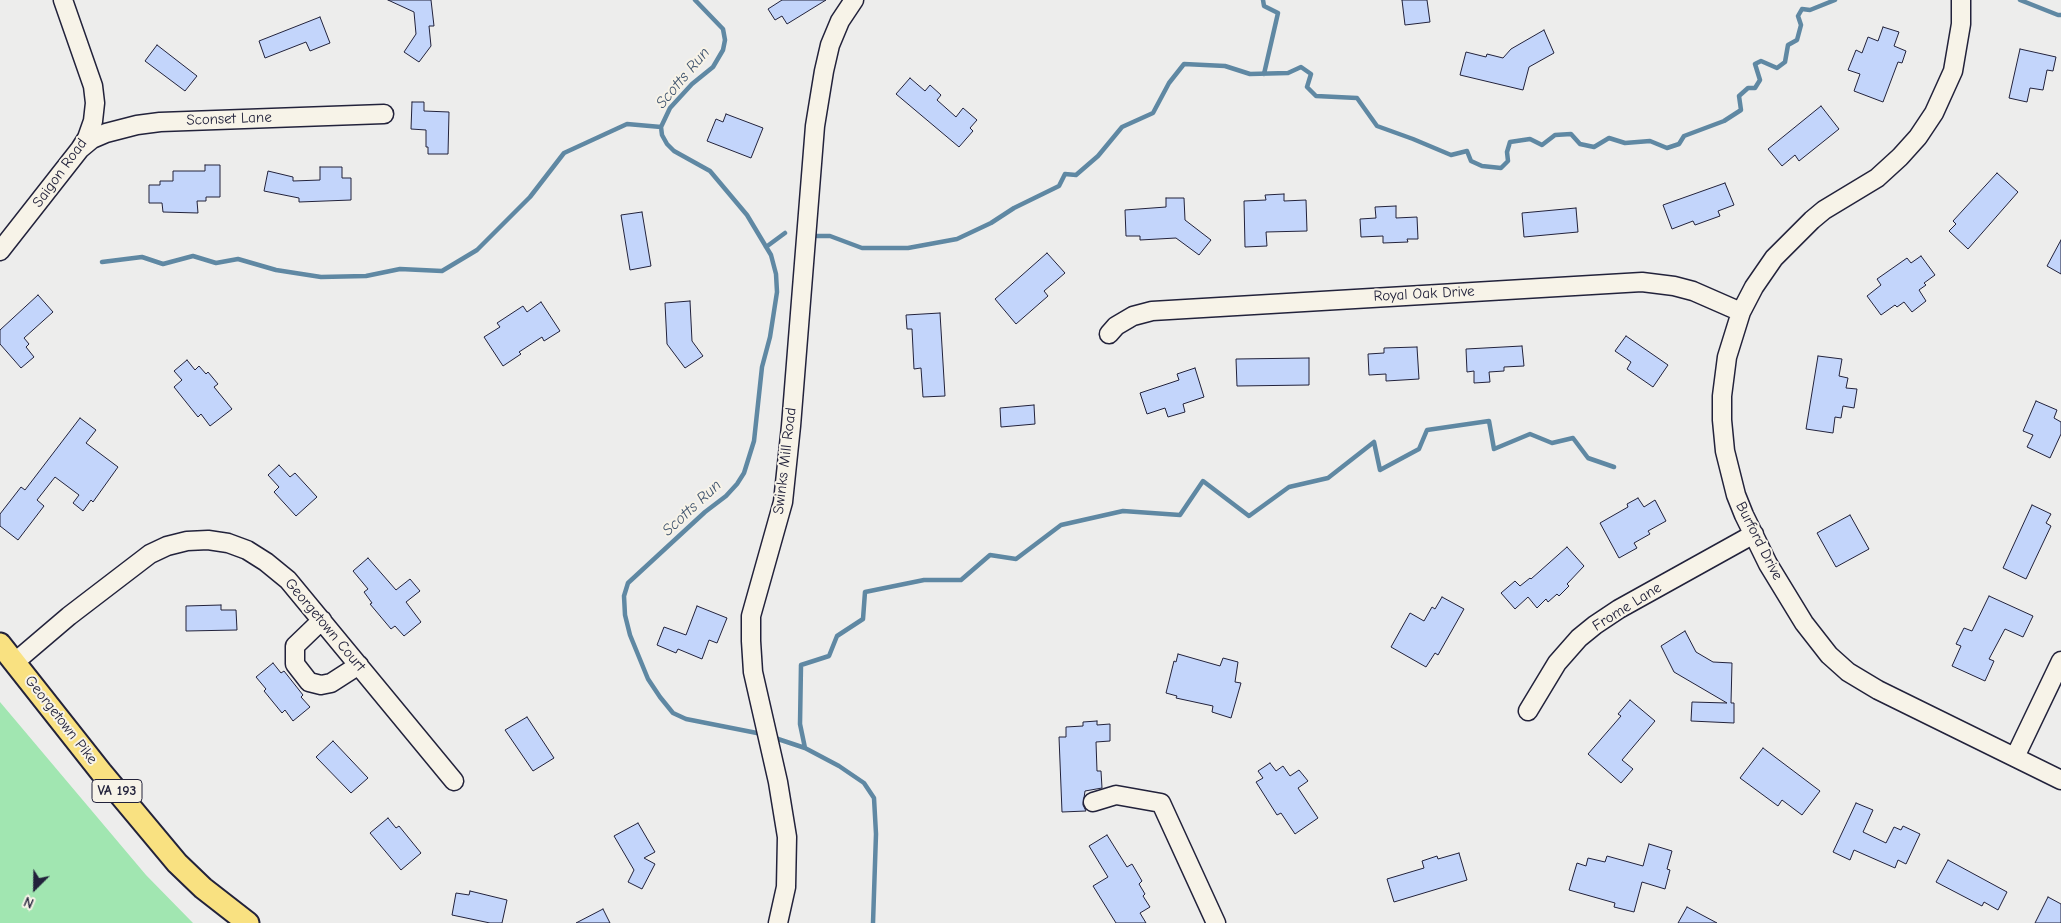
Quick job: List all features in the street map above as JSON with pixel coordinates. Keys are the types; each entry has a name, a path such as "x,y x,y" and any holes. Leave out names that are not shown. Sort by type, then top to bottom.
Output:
{"main road":[{"name":"Georgetown Pike","path":"0,644 101,772 177,863 202,888 248,923"}],"street":[{"name":"Saigon Road","path":"0,252 80,149 93,121 95,103 93,86 63,0"},
{"name":"Swinks Mill Road","path":"778,923 786,887 787,837 778,782 753,672 750,641 751,616 783,502 791,426 815,126 824,71 830,46 840,21 854,0"},
{"name":"Burford Drive","path":"1961,0 1961,24 1953,71 1934,113 1918,137 1877,178 1824,210 1785,245 1754,287 1741,312 1727,357 1722,396 1725,451 1736,495 1768,564 1804,623 1829,656 1848,672 1878,690 2061,780"},
{"name":"Sconset Lane","path":"80,149 92,139 106,133 137,125 160,122 384,114"},
{"name":"Royal Oak Drive","path":"1109,334 1116,326 1133,316 1152,311 1642,282 1674,286 1741,312"},
{"name":"Frome Lane","path":"1528,711 1557,663 1595,625 1619,609 1754,534"},
{"name":"Georgetown Court","path":"16,662 69,616 150,554 167,546 187,541 208,540 228,543 247,550 266,562 288,580 454,781"},
{"path":"322,620 295,646 294,664 309,682 321,685 331,683 359,665"},
{"path":"2015,757 2061,661"},
{"path":"1093,802 1116,795 1161,803 1216,923"}],"green space":[{"path":"0,702 146,875 193,923 0,923"}],"building":[{"path":"388,0 431,0 434,26 429,26 431,46 419,62 404,52 416,34 414,12"},
{"path":"782,0 826,0 787,24 782,16 775,20 768,9"},
{"path":"1402,0 1427,0 1430,22 1405,25"},
{"path":"320,17 330,43 310,51 306,42 265,58 259,41"},
{"path":"1883,27 1899,32 1894,46 1906,51 1902,63 1898,62 1883,102 1854,91 1860,74 1848,70 1856,50 1862,53 1868,37 1878,41"},
{"path":"1544,30 1554,53 1529,67 1523,90 1460,75 1466,52 1486,57 1487,54 1503,58 1511,49"},
{"path":"157,45 197,76 185,91 145,61"},
{"path":"2020,49 2056,57 2053,71 2047,70 2043,90 2030,88 2027,102 2009,98"},
{"path":"910,78 925,91 930,85 941,95 937,100 956,117 963,108 977,120 970,128 973,131 959,147 896,94"},
{"path":"412,102 424,102 424,111 449,112 448,154 428,154 426,130 411,129"},
{"path":"1821,106 1839,129 1799,161 1795,155 1782,166 1768,149"},
{"path":"726,114 763,128 751,158 707,141 716,119 723,122"},
{"path":"205,165 220,165 220,197 206,197 206,201 197,201 198,213 163,212 162,203 149,203 149,185 160,185 160,181 173,181 173,171 205,171"},
{"path":"320,167 342,167 342,178 351,178 351,200 299,202 299,198 264,191 268,171 293,177 293,181 320,180"},
{"path":"1997,173 2018,192 1968,249 1949,231 1956,224 1953,221"},
{"path":"1725,183 1734,205 1718,211 1720,216 1695,225 1693,221 1672,229 1663,205"},
{"path":"1284,194 1284,201 1306,200 1307,231 1266,232 1267,246 1245,247 1244,201 1266,200 1265,195"},
{"path":"1166,198 1184,198 1185,220 1211,240 1199,255 1176,238 1140,240 1140,236 1126,236 1125,210 1166,207"},
{"path":"1396,206 1396,218 1417,217 1418,239 1407,239 1408,242 1383,243 1383,236 1361,237 1360,219 1376,218 1375,207"},
{"path":"1576,208 1578,232 1524,237 1522,213"},
{"path":"642,212 651,266 630,270 621,215"},
{"path":"2061,240 2061,274 2047,266"},
{"path":"1047,253 1065,273 1044,291 1048,296 1016,324 995,299"},
{"path":"1921,256 1935,275 1924,283 1926,285 1919,290 1926,301 1912,312 1904,302 1897,307 1895,305 1881,315 1867,296 1881,285 1877,279 1907,258 1911,263"},
{"path":"38,295 53,312 24,338 29,344 26,347 34,357 21,368 0,344 0,330"},
{"path":"690,301 692,341 703,356 685,368 667,344 665,303"},
{"path":"541,302 560,331 544,341 542,337 519,352 521,354 503,366 484,337 500,327 497,323 523,306 527,312"},
{"path":"940,313 945,396 923,397 921,368 914,369 912,329 907,329 906,315"},
{"path":"1626,336 1668,365 1653,387 1627,369 1631,362 1615,351"},
{"path":"1522,346 1524,366 1504,367 1504,371 1489,372 1490,382 1474,383 1474,371 1467,372 1466,349"},
{"path":"1417,347 1419,379 1386,381 1386,374 1369,375 1368,354 1384,353 1384,348"},
{"path":"1818,356 1842,359 1839,376 1848,378 1846,388 1857,389 1854,408 1843,406 1841,418 1835,417 1833,433 1806,429"},
{"path":"1309,358 1309,385 1237,386 1236,359"},
{"path":"187,360 195,370 199,366 206,374 208,372 218,384 214,387 232,409 210,426 201,414 198,417 174,387 182,380 174,371"},
{"path":"1195,368 1204,397 1183,404 1185,412 1168,417 1165,408 1147,414 1140,393 1179,380 1177,374"},
{"path":"2036,401 2057,410 2054,418 2061,422 2061,434 2050,458 2027,447 2033,435 2023,431"},
{"path":"1034,405 1035,424 1001,427 1000,408"},
{"path":"80,418 96,430 86,443 118,467 93,502 91,500 83,511 73,503 79,495 55,477 37,500 44,506 18,540 0,526 0,514 21,487 25,490"},
{"path":"279,465 290,477 295,473 317,497 296,516 274,492 279,487 268,475"},
{"path":"1638,498 1644,507 1655,500 1666,521 1648,531 1650,534 1634,543 1637,548 1619,558 1600,523 1628,507 1627,504"},
{"path":"2032,505 2051,514 2046,523 2051,526 2026,579 2003,568"},
{"path":"1850,515 1869,549 1836,567 1817,533"},
{"path":"1567,547 1584,566 1567,584 1569,586 1559,596 1557,594 1548,602 1546,599 1537,608 1528,597 1515,609 1501,593 1515,581 1520,586 1531,579"},
{"path":"368,558 396,590 410,579 420,591 406,602 421,622 404,636 395,626 391,629 370,604 372,603 364,592 368,589 353,571"},
{"path":"1989,596 2033,616 2023,637 2005,629 1989,659 1994,661 1985,681 1952,666 1961,646 1956,644 1964,628 1972,631"},
{"path":"1442,597 1464,609 1438,655 1435,653 1426,667 1391,647 1410,613 1424,621 1432,607 1435,609"},
{"path":"221,605 221,610 236,610 237,630 186,631 186,606"},
{"path":"697,606 727,618 717,643 709,640 702,659 678,649 676,653 657,645 664,627 686,635"},
{"path":"1685,631 1696,652 1713,662 1732,663 1731,703 1734,703 1734,723 1691,721 1692,702 1727,703 1674,672 1661,646"},
{"path":"1178,654 1220,666 1223,658 1238,662 1235,682 1241,683 1231,718 1212,712 1213,706 1176,698 1177,696 1166,693 1174,661 1176,662"},
{"path":"273,663 281,673 284,671 310,707 293,721 285,710 282,713 264,691 266,689 256,677"},
{"path":"1630,700 1655,721 1622,760 1633,769 1621,783 1588,754 1621,716 1618,714"},
{"path":"527,717 554,758 533,771 505,730"},
{"path":"1097,721 1097,725 1110,724 1110,741 1096,742 1097,771 1101,771 1102,788 1085,791 1083,805 1086,811 1062,812 1059,737 1066,737 1066,727 1083,726 1083,722"},
{"path":"333,741 368,778 351,793 316,757"},
{"path":"1763,748 1820,791 1802,815 1782,800 1778,806 1740,778"},
{"path":"1270,763 1276,771 1283,766 1290,776 1299,770 1308,781 1298,788 1318,818 1295,834 1281,813 1277,815 1256,782 1263,778 1258,771"},
{"path":"1856,803 1873,810 1863,832 1886,843 1894,827 1901,830 1903,826 1920,834 1906,864 1898,860 1895,868 1854,850 1850,860 1833,852"},
{"path":"388,818 396,828 399,826 421,853 401,870 370,833"},
{"path":"638,823 655,852 644,858 655,864 642,889 628,882 634,870 614,836"},
{"path":"1107,835 1127,867 1132,864 1142,881 1139,884 1145,894 1143,896 1150,907 1140,913 1146,923 1116,923 1093,886 1108,877 1089,846"},
{"path":"1649,844 1672,851 1667,869 1670,870 1665,889 1642,882 1634,912 1614,907 1615,903 1569,890 1577,863 1586,866 1588,858 1605,862 1607,856 1643,866"},
{"path":"1459,853 1467,880 1394,902 1387,879 1424,868 1422,861 1437,856 1438,859"},
{"path":"1948,860 2007,892 1998,910 1984,902 1982,906 1936,882"},
{"path":"470,891 507,900 502,923 490,923 452,915 456,893 469,895"},
{"path":"2048,897 2061,904 2061,923 2035,923"},
{"path":"1687,907 1717,923 1678,923"},
{"path":"603,909 610,923 576,923"}],"waterway":[{"name":"Scotts Run","path":"695,0 723,29 725,40 723,50 713,67 692,84 670,108 661,127 662,135 674,151 710,171 747,215 771,255 776,274 777,292 770,337 762,367 754,441 744,473 726,496 705,512 628,583 624,596 625,615 630,635 648,679 673,713 686,719 762,734"},
{"path":"1263,0 1264,6 1278,13 1264,74"},
{"path":"817,236 830,236 862,248 908,248 957,239 1059,186 1065,174 1076,175 1098,156 1122,127 1153,113 1169,83 1184,64 1225,66 1250,74 1288,73 1301,67 1311,74 1307,87 1316,96 1357,98 1377,126 1451,155 1467,151 1471,161 1482,166 1501,168 1508,161 1507,152 1510,142 1530,139 1542,145 1555,135 1571,134 1580,144 1594,147 1609,138 1625,143 1650,141 1667,148 1679,144 1684,136 1724,121 1741,110 1739,96 1748,88 1755,88 1760,80 1755,64 1761,61 1777,68 1785,62 1788,45 1797,40 1801,25 1798,16 1802,9 1810,10 1835,0"},
{"path":"2020,0 2061,15"},
{"path":"102,262 142,257 163,264 193,256 216,263 238,259 276,270 321,277 366,276 400,269 442,271 477,250 530,197 564,153 627,124 661,127"},
{"path":"766,247 785,233"},
{"path":"805,748 800,724 801,665 829,656 837,636 863,619 865,592 924,580 961,580 990,555 1016,559 1061,525 1123,511 1180,515 1203,481 1249,516 1289,487 1328,478 1374,442 1380,470 1419,449 1427,430 1489,421 1494,449 1530,434 1552,443 1573,438 1588,458 1614,467"},
{"name":"Scotts Run","path":"772,737 805,748 839,766 864,783 874,798 876,834 873,923"}]}
